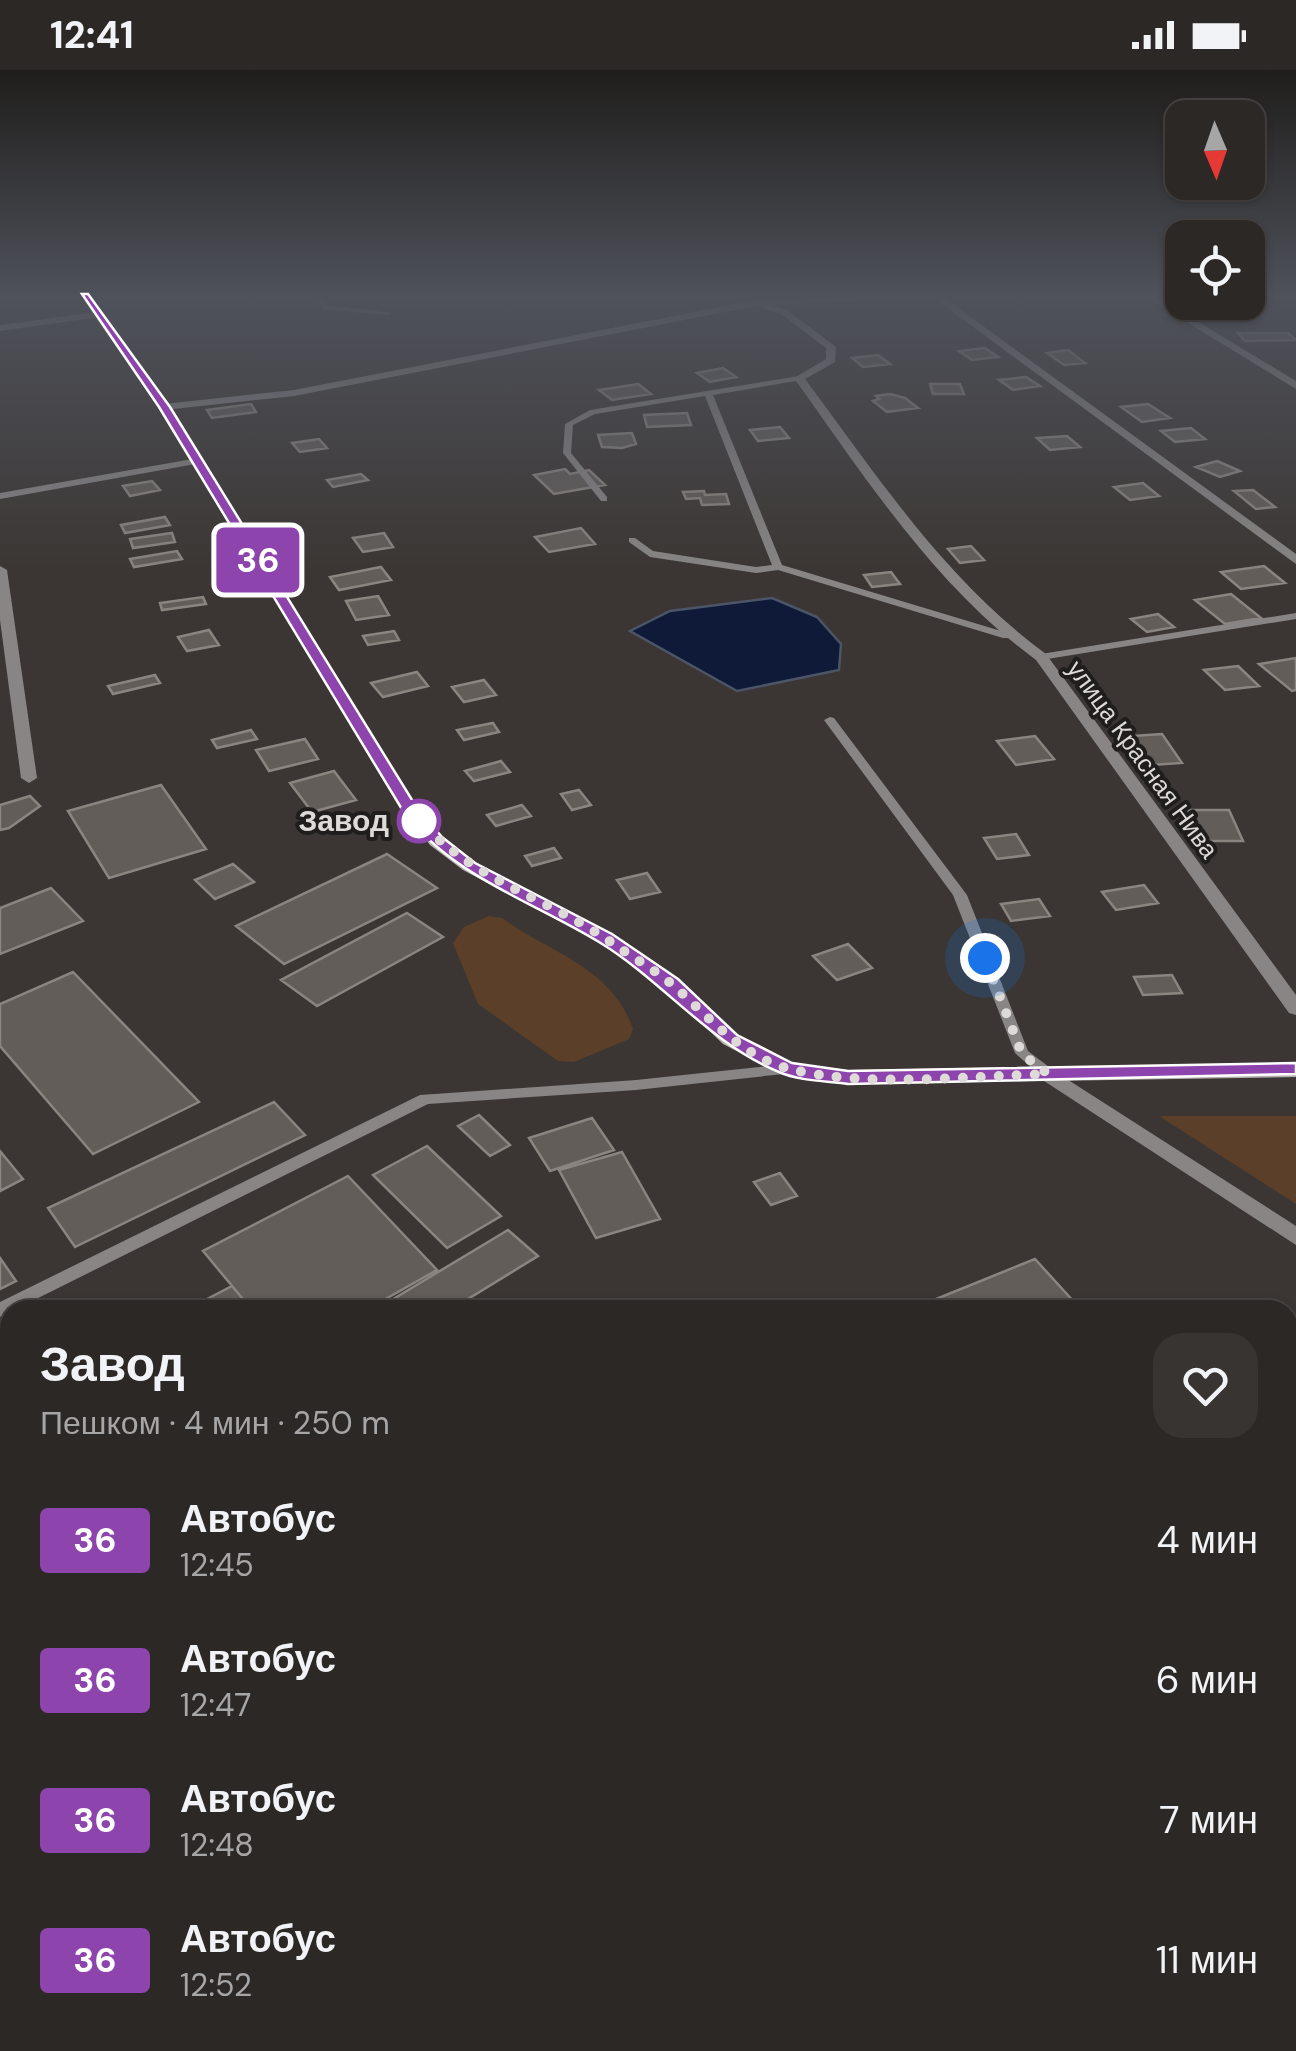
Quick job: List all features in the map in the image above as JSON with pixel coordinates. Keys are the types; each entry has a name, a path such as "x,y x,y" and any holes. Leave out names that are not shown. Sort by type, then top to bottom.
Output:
{"street":[{"path":"150,388 411,811 436,840 469,866 606,938 671,984 730,1039 788,1069 848,1077 1296,1070"},
{"path":"164,407 316,388"},
{"name":"улица Красная Нива","path":"807,388 923,542 1007,636 1041,657 1296,1009"},
{"path":"1062,388 1296,560"},
{"path":"0,570 30,778"},
{"path":"1048,1074 1296,1238"}],"lane":[{"path":"604,499 567,453 569,424 593,412 736,388"},
{"path":"708,393 778,566"},
{"path":"0,496 198,460"},
{"path":"632,540 650,554 756,570 778,566 1007,636"},
{"path":"1041,657 1296,616"},
{"path":"830,720 960,895 1022,1054 1048,1074"},
{"path":"20,1300 426,1099 636,1085 788,1069"}],"shaded area":[{"path":"489,916 502,918 595,976 623,1008 633,1029 629,1039 574,1062 558,1061 478,1004 453,943 464,927"},
{"path":"1159,1116 1296,1116 1296,1204"}],"water":[{"path":"772,598 817,617 841,644 839,670 737,691 630,631 670,611"}],"building":[{"path":"644,388 651,394 612,400 599,390"},
{"path":"931,388 962,388 964,394 933,394"},
{"path":"876,396 905,398 918,408 887,412 873,401 879,399"},
{"path":"251,404 256,412 212,418 207,410"},
{"path":"1148,404 1170,418 1142,422 1121,407"},
{"path":"687,413 691,425 647,427 644,415"},
{"path":"780,427 789,438 758,441 750,430"},
{"path":"1191,428 1205,439 1175,442 1161,431"},
{"path":"632,433 636,444 622,448 602,447 598,435"},
{"path":"1067,436 1080,447 1050,450 1037,438"},
{"path":"319,439 327,448 300,452 292,443"},
{"path":"1217,461 1240,471 1220,477 1196,467"},
{"path":"565,469 570,474 589,470 605,485 554,494 534,475"},
{"path":"361,474 368,480 333,487 327,480"},
{"path":"152,481 160,490 130,496 123,486"},
{"path":"1143,483 1159,496 1130,500 1114,487"},
{"path":"1253,490 1275,507 1256,509 1234,491"},
{"path":"704,491 705,495 726,494 729,504 702,505 700,498 686,499 683,492"},
{"path":"165,517 170,525 125,533 121,525"},
{"path":"581,528 595,544 549,552 535,537"},
{"path":"172,533 175,542 133,548 130,539"},
{"path":"384,533 393,547 363,552 353,538"},
{"path":"971,546 984,560 960,563 948,549"},
{"path":"177,551 182,559 134,567 130,559"},
{"path":"1264,566 1285,583 1241,589 1221,572"},
{"path":"381,567 391,580 339,590 330,577"},
{"path":"891,572 900,584 872,587 864,575"},
{"path":"1231,594 1261,618 1225,624 1195,600"},
{"path":"378,596 389,615 356,620 346,601"},
{"path":"203,597 206,604 162,610 160,603"},
{"path":"1158,614 1174,627 1147,632 1131,619"},
{"path":"209,630 219,645 187,651 178,637"},
{"path":"394,631 399,640 368,645 363,636"},
{"path":"1296,658 1296,690 1292,691 1259,664"},
{"path":"1238,666 1259,686 1225,690 1204,670"},
{"path":"417,672 428,686 383,697 371,683"},
{"path":"155,675 160,683 113,694 108,686"},
{"path":"484,680 496,695 464,702 452,687"},
{"path":"493,723 499,732 464,740 457,730"},
{"path":"251,730 257,739 217,748 212,740"},
{"path":"1162,734 1182,763 1151,765 1131,736"},
{"path":"1035,736 1054,759 1016,765 997,741"},
{"path":"305,739 318,759 269,771 256,750"},
{"path":"501,761 510,772 474,781 465,771"},
{"path":"334,771 356,800 312,812 290,783"},
{"path":"161,785 206,849 109,878 68,811"},
{"path":"579,790 591,805 572,810 561,794"},
{"path":"30,796 40,806 0,830 0,805"},
{"path":"522,805 531,816 496,826 487,815"},
{"path":"1188,810 1229,810 1243,841 1201,841"},
{"path":"1016,834 1029,855 997,859 984,838"},
{"path":"554,848 561,858 532,866 525,856"},
{"path":"387,854 437,888 284,964 236,926"},
{"path":"233,864 254,882 215,899 195,880"},
{"path":"647,873 660,892 630,899 617,880"},
{"path":"1144,885 1158,903 1116,910 1102,892"},
{"path":"51,888 83,921 0,954 0,908"},
{"path":"1039,899 1050,916 1011,921 1001,904"},
{"path":"407,913 443,937 317,1006 281,980"},
{"path":"848,944 872,968 837,980 813,956"},
{"path":"73,972 199,1102 93,1154 0,1046 0,1004"},
{"path":"1172,975 1182,993 1143,995 1134,977"},
{"path":"274,1102 305,1135 75,1247 48,1208"},
{"path":"479,1115 510,1145 490,1156 458,1126"},
{"path":"592,1118 614,1150 550,1171 529,1138"},
{"path":"427,1146 501,1216 447,1248 373,1175"},
{"path":"0,1151 23,1179 0,1191"},
{"path":"622,1152 660,1219 596,1238 559,1170"},
{"path":"780,1173 797,1196 771,1205 754,1182"},
{"path":"348,1176 437,1270 384,1300 244,1300 203,1251"},
{"path":"508,1230 538,1256 466,1300 392,1300"},
{"path":"0,1258 16,1281 0,1289"},
{"path":"1035,1259 1072,1300 934,1300"},
{"path":"232,1286 244,1300 205,1300"}],"bus line":[{"name":"36","path":"150,388 411,811 436,840 469,866 606,938 671,984 730,1039 788,1069 848,1077 1296,1070"}],"place":[{"name":"Завод","path":"419,821"}],"route":[{"path":"419,821 411,811 436,840 469,866 606,938 671,984 730,1039 788,1069 848,1077 1048,1074 1022,1054 985,958"}]}
